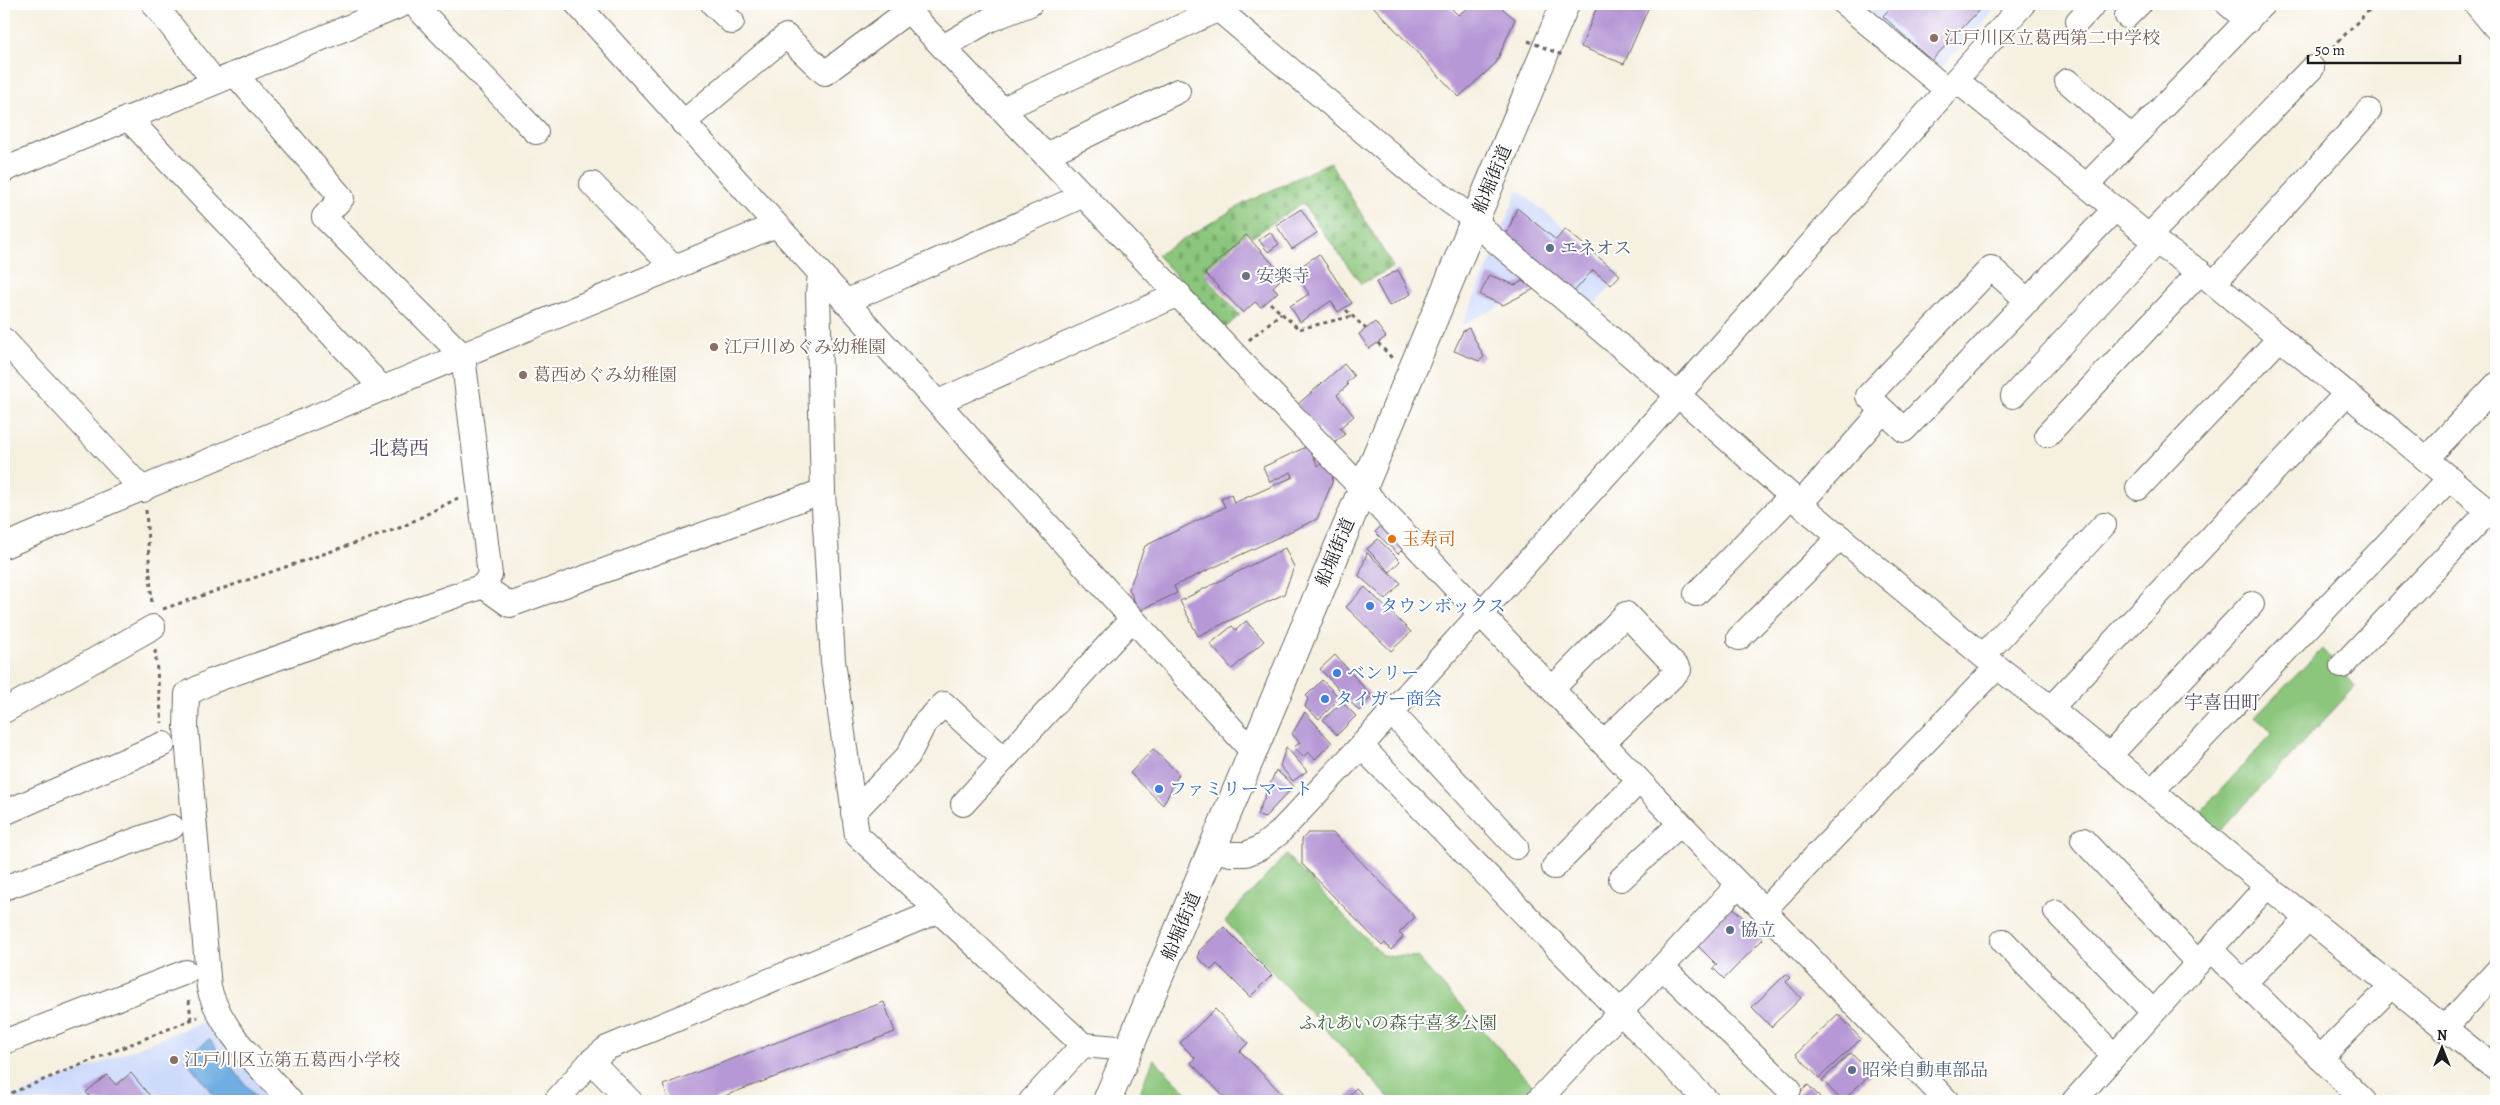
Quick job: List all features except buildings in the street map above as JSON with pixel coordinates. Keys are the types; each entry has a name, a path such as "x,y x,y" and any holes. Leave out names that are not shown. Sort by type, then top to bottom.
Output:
{"main road":[{"name":"船堀街道","path":"1107,1101 1565,4"}],"street":[{"path":"154,4 342,198 324,217 463,356 480,490 490,575 483,586 212,681 187,694 186,728 209,988 213,1005 227,1028 290,1101"},
{"path":"4,170 404,4"},
{"path":"414,4 536,132"},
{"path":"577,4 1252,752"},
{"path":"712,4 732,22"},
{"path":"943,47 989,20 1030,4"},
{"path":"1845,4 2087,185 2153,239 2207,278 2493,514 2342,666"},
{"path":"1213,850 1230,854 1241,854 1260,848 1278,834 1361,746 1678,395 2023,4"},
{"path":"2087,185 2255,12 2228,4"},
{"path":"2476,4 2496,28"},
{"path":"683,123 786,36 825,73 905,7 1234,352 1638,781 1947,1101"},
{"path":"1003,109 1215,7 1427,185 1475,220 1491,237 1678,395 1796,500 1990,662 2051,708 2267,886 2496,1069"},
{"path":"2013,396 2153,239 2312,68"},
{"path":"2067,81 2132,138"},
{"path":"1046,155 1178,91"},
{"path":"2046,435 2207,278 2369,111"},
{"path":"128,118 383,389"},
{"path":"592,184 674,268"},
{"path":"845,302 1084,195"},
{"path":"2028,301 1991,268 1868,396 1904,430 2028,301 2115,209"},
{"path":"4,546 776,225"},
{"path":"820,274 818,293 823,491 833,661 857,835 1083,1045 1129,1049"},
{"path":"938,402 1179,294"},
{"path":"2138,488 2280,338"},
{"path":"4,340 142,490"},
{"path":"2426,459 2496,385"},
{"path":"2051,708 2347,393"},
{"path":"1696,594 1796,500 1883,411"},
{"path":"2152,791 2450,478"},
{"path":"483,586 510,605 823,491"},
{"path":"1764,910 1990,662 2104,525"},
{"path":"1739,638 1840,537"},
{"path":"2109,756 2252,604"},
{"path":"1552,689 1626,614 1679,670 1603,743"},
{"path":"4,710 158,618"},
{"path":"963,804 1132,618"},
{"path":"853,813 908,756 924,724 944,704 1004,758"},
{"path":"1391,712 1516,847"},
{"path":"4,813 164,744"},
{"path":"1361,746 1707,1101"},
{"path":"1554,866 1638,781"},
{"path":"1621,879 1680,824"},
{"path":"4,888 172,827"},
{"path":"2083,840 2204,956 2244,983 2364,1101"},
{"path":"1538,1101 1738,885"},
{"path":"2074,1101 2267,886"},
{"path":"556,1101 591,1061 607,1048 938,911"},
{"path":"2056,912 2153,1012"},
{"path":"2244,983 2308,919"},
{"path":"2003,941 2114,1056"},
{"path":"1662,967 1789,1089"},
{"path":"4,1042 186,972"},
{"path":"2444,1029 2496,972"},
{"path":"2320,1058 2392,987"},
{"path":"1031,1101 1083,1045"},
{"path":"591,1061 630,1101"}],"path":[{"path":"2312,68 2375,4"},
{"path":"1528,41 1565,56"},
{"path":"1270,303 1299,329 1353,316"},
{"path":"1346,310 1366,329"},
{"path":"1234,352 1281,313"},
{"path":"1378,343 1392,359"},
{"path":"158,618 402,527 468,492 480,490"},
{"path":"4,1096 217,1010"}],"shaded area":[{"name":"江戸川区立葛西第二中学校","path":"1860,4 2000,4 1937,72"},
{"path":"1518,190 1621,274 1590,310 1501,233"},
{"path":"1494,254 1536,288 1462,325"},
{"name":"江戸川区立第五葛西小学校","path":"209,1019 273,1101 5,1101"}],"green space":[{"path":"1330,162 1393,267 1361,284 1302,203 1252,237 1247,232 1203,273 1240,315 1225,328 1157,255 1243,204"},
{"path":"2322,649 2355,687 2220,831 2196,817 2273,733 2255,717"},
{"name":"ふれあいの森宇喜多公園","path":"1286,855 1382,955 1417,957 1536,1089 1525,1101 1392,1101 1225,921"},
{"path":"1154,1059 1196,1101 1136,1101"}],"water":[{"path":"209,1039 257,1101 219,1101 185,1059"}],"place":[{"name":"江戸川区立葛西第二中学校","path":"1934,38"},
{"name":"エネオス","path":"1550,248"},
{"name":"安楽寺","path":"1246,276"},
{"name":"江戸川めぐみ幼稚園","path":"714,347"},
{"name":"葛西めぐみ幼稚園","path":"523,375"},
{"name":"玉寿司","path":"1392,539"},
{"name":"タウンボックス","path":"1370,606"},
{"name":"ベンリー","path":"1337,673"},
{"name":"タイガー商会","path":"1325,699"},
{"name":"ファミリーマート","path":"1159,789"},
{"name":"協立","path":"1730,930"},
{"name":"江戸川区立第五葛西小学校","path":"174,1060"},
{"name":"昭栄自動車部品","path":"1852,1070"}],"district":[{"name":"北葛西","path":"399,448"},
{"name":"宇喜田町","path":"2222,702"}]}
